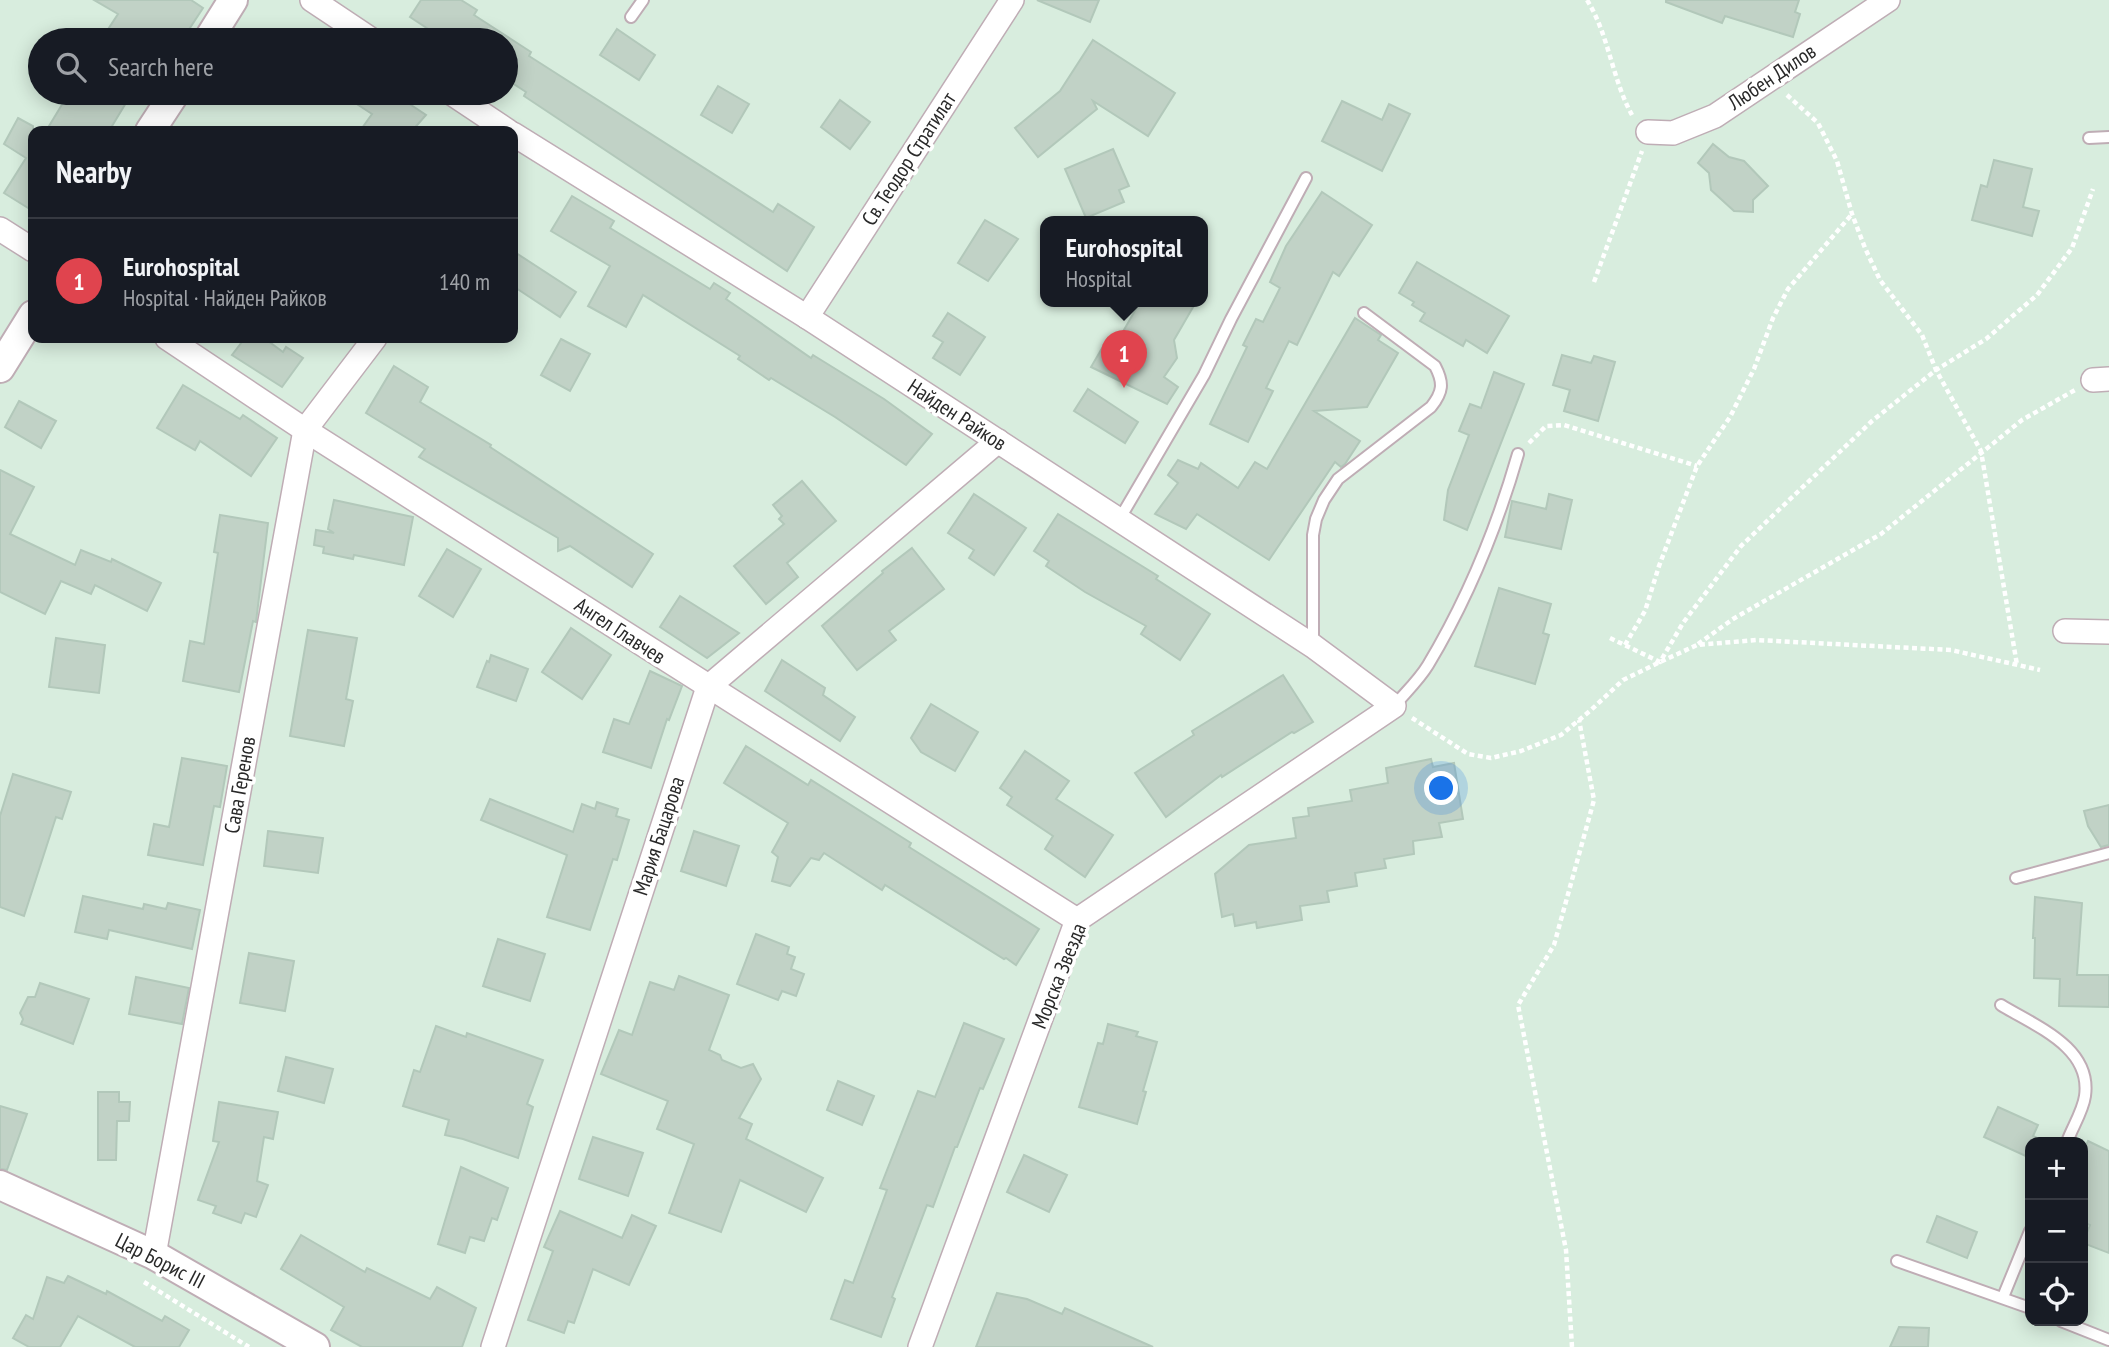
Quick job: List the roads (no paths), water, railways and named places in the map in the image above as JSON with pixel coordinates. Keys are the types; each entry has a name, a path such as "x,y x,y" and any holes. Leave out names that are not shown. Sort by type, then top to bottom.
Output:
{"street":[{"path":"216,28 233,0"},
{"path":"312,0 354,28"},
{"name":"Св. Теодор Стратилат","path":"807,317 1012,0"},
{"name":"Любен Дилов","path":"1648,132 1672,133 1715,116 1888,0"},
{"path":"153,126 167,105"},
{"name":"Найден Райков","path":"467,105 494,126"},
{"name":"Найден Райков","path":"518,143 807,317 1313,646 1394,706"},
{"path":"0,229 28,247"},
{"path":"0,368 28,323"},
{"name":"Ангел Главчев","path":"174,343 304,430 1077,920"},
{"name":"Сава Геренов","path":"154,1255 304,430 371,343"},
{"path":"708,687 998,441"},
{"path":"2065,631 2109,632"},
{"name":"Мария Бацарова","path":"493,1347 708,687"},
{"name":"Морска Звезда","path":"920,1347 1077,920 1394,706"},
{"name":"Цар Борис III","path":"0,1185 154,1255 315,1347"}],"lane":[{"path":"631,18 643,0"},
{"path":"2089,138 2109,137"},
{"path":"1119,520 1204,375 1306,178"},
{"path":"1313,646 1313,535 1315,519 1324,500 1338,479 1431,407 1441,394 1442,379 1435,366 1364,313"},
{"path":"1394,706 1427,667 1474,576 1506,497 1518,454"},
{"path":"2016,878 2109,853"},
{"path":"2001,1005 2064,1043 2074,1054 2084,1076 2085,1097 2069,1137"},
{"path":"2003,1297 2025,1243"},
{"path":"1897,1261 2025,1306"},
{"path":"2074,1326 2109,1340"}],"place":[{"name":"Eurohospital","path":"1124,388"}]}
